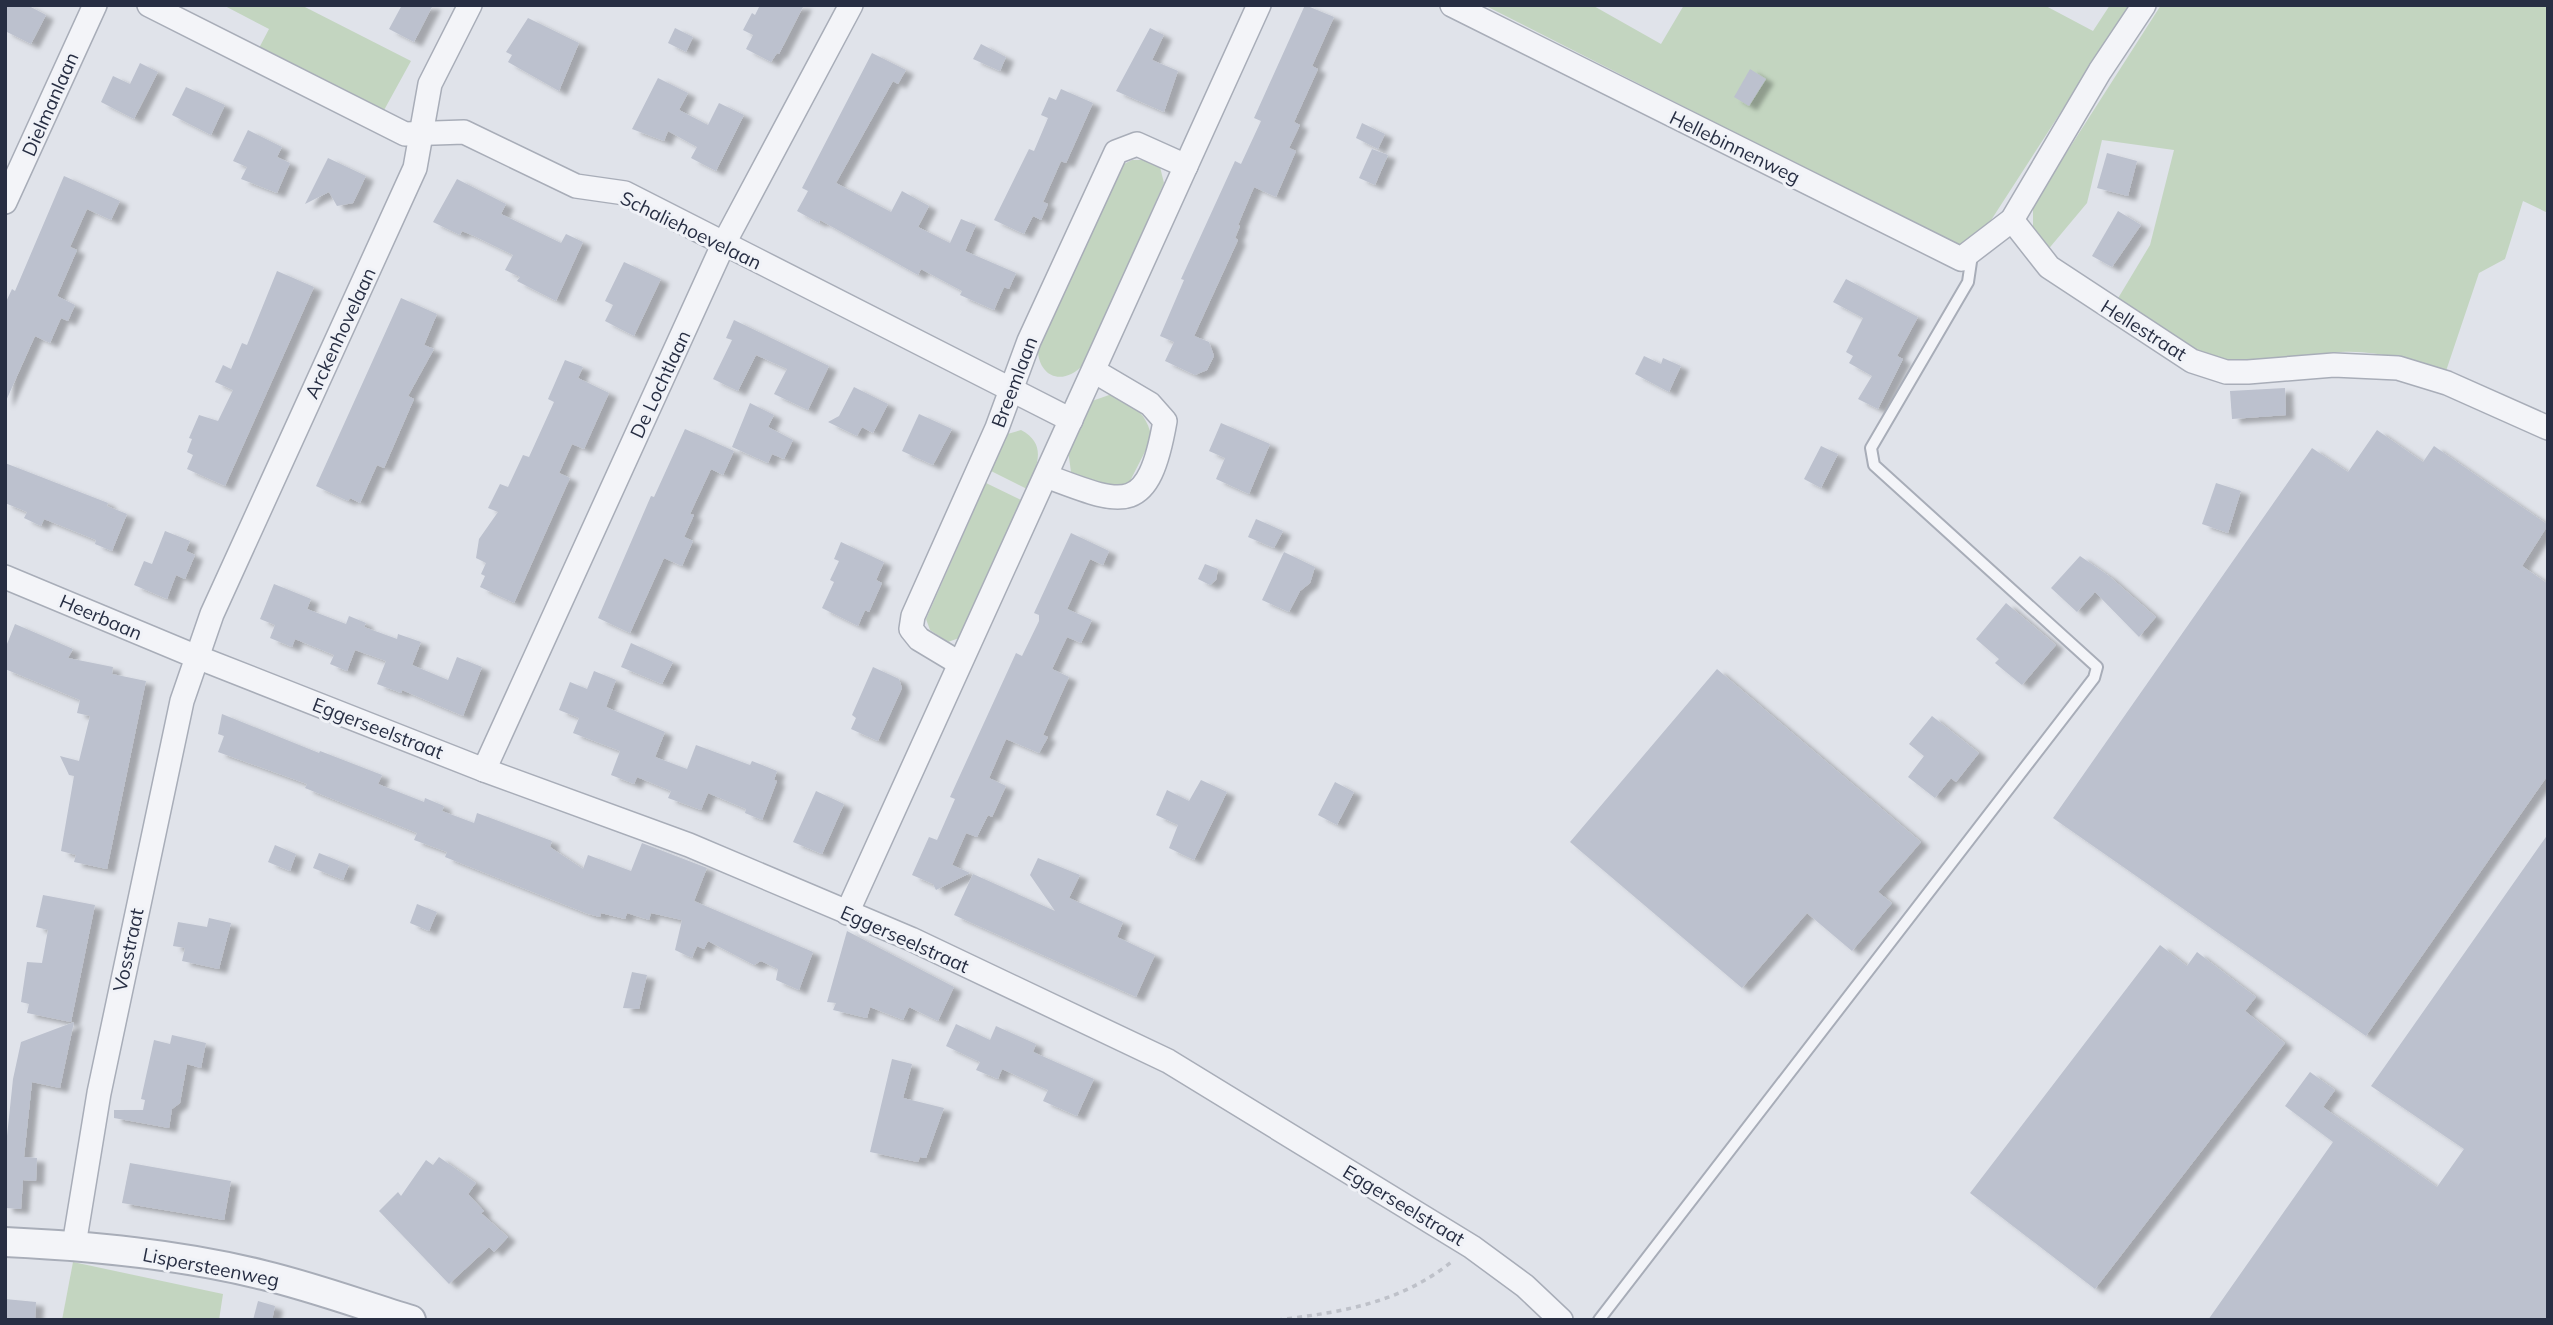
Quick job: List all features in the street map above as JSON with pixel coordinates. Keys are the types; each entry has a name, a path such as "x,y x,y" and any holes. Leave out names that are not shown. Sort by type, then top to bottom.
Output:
{"street":[{"name":"Dielmanlaan","path":"5,202 95,5"},
{"name":"Schaliehoevelaan","path":"149,5 405,134 464,132 576,186 625,193 1071,419"},
{"name":"Arckenhovelaan","path":"197,657 212,614 415,168 430,84 470,5"},
{"name":"De Lochtlaan","path":"484,769 723,245 850,5"},
{"path":"847,913 1259,5"},
{"name":"Hellebinnenweg","path":"1452,5 1961,260 1972,252"},
{"path":"1972,252 2012,220 2101,71 2144,5"},
{"name":"Breemlaan","path":"960,663 919,639 911,629 913,616 1011,390 1029,341 1116,152 1137,144 1186,166"},
{"name":"Hellestraat","path":"2012,220 2028,243 2062,278 2192,361 2226,372 2334,365 2398,368 2447,383 2548,428"},
{"path":"1046,476 1099,496 1121,500 1134,495 1143,485 1161,443 1165,421 1150,404 1094,371"},
{"name":"Heerbaan","path":"5,577 197,657"},
{"name":"Eggerseelstraat","path":"197,657 484,769 689,845 911,939 1168,1061 1472,1247 1525,1286 1561,1320"},
{"name":"Vosstraat","path":"74,1245 99,1093 129,943 182,701 197,657"},
{"name":"Lispersteenweg","path":"5,1242 74,1245 188,1260 264,1275 411,1320"}],"lane":[{"path":"1599,1320 2094,678 2097,667 1874,465 1871,448 1968,282 1972,252"}],"path":[{"path":"1277,1320 1325,1314 1397,1297 1433,1278 1472,1247"}],"green space":[{"path":"223,5 301,5 411,61 383,112 258,50 269,29"},
{"path":"1484,5 1592,5 1661,44 1684,5 2044,5 2093,31 2110,5 2130,5 1986,228 1958,246"},
{"path":"2161,5 2548,5 2548,213 2523,201 2505,259 2479,273 2446,371 2394,357 2354,352 2258,362 2213,358 2169,339 2114,305 2150,245 2174,150 2102,140 2087,203 2046,252 2033,231 2033,205"},
{"path":"1132,160 1150,160 1160,167 1164,183 1084,364 1067,376 1051,375 1041,363 1038,343 1122,165"},
{"path":"1112,394 1127,402 1143,416 1152,438 1129,483 1105,487 1085,481 1071,472 1068,450 1092,401"},
{"path":"1021,430 1035,442 1038,456 1027,489 991,471 1004,435"},
{"path":"986,483 1021,500 959,638 948,642 930,630 926,619"},
{"path":"73,1262 223,1294 219,1320 62,1320"}],"building":[{"path":"5,5 27,5 46,15 31,44 5,31"},
{"path":"402,5 433,5 414,42 389,29"},
{"path":"760,5 804,5 779,54 777,53 771,62 746,49 753,35 743,30 752,13 755,15"},
{"path":"1305,5 1334,17 1312,66 1318,69 1294,122 1300,125 1289,148 1296,151 1276,197 1254,187 1238,225 1240,226 1235,238 1238,240 1194,336 1209,342 1214,356 1207,370 1195,375 1165,361 1174,342 1160,336 1184,280 1181,279 1235,161 1241,164 1261,121 1254,118"},
{"path":"528,18 579,43 559,91 508,62 512,55 506,52"},
{"path":"675,28 693,37 686,52 668,43"},
{"path":"1150,28 1164,35 1152,60 1178,71 1164,112 1116,91"},
{"path":"981,44 1006,57 1000,71 973,59"},
{"path":"872,53 906,70 898,84 893,81 836,183 891,212 902,191 929,206 918,227 950,243 961,219 976,225 965,251 1016,273 1009,289 1004,287 994,310 960,295 962,291 921,269 918,275 820,220 819,223 797,211 808,191 802,188"},
{"path":"140,63 158,72 134,119 101,102 113,76 130,84"},
{"path":"1750,69 1766,79 1749,106 1734,97"},
{"path":"658,78 688,93 679,110 708,125 719,103 744,115 716,171 691,158 697,147 668,131 664,141 632,129"},
{"path":"186,87 225,105 211,135 172,115"},
{"path":"1061,89 1093,103 1066,163 1061,161 1043,202 1048,204 1041,220 1033,216 1024,234 994,220 1029,149 1034,151 1048,118 1041,115 1049,97 1056,100"},
{"path":"1362,123 1385,134 1378,149 1356,138"},
{"path":"248,130 282,147 277,157 290,163 277,193 241,179 247,167 233,161"},
{"path":"1372,149 1388,155 1375,185 1359,178"},
{"path":"2107,153 2137,161 2128,196 2097,188"},
{"path":"328,158 366,176 353,203 337,206 329,192 305,204"},
{"path":"64,176 120,201 111,220 87,209 70,247 77,250 57,296 75,305 68,321 61,318 50,343 35,336 5,403 5,304 12,289 15,291"},
{"path":"457,179 506,204 501,214 561,243 566,234 583,242 556,301 517,281 520,277 505,270 513,255 462,231 460,235 433,222"},
{"path":"2118,211 2141,225 2112,267 2092,256"},
{"path":"624,262 661,279 634,336 605,321 613,305 605,301"},
{"path":"277,271 314,287 225,486 187,469 193,455 187,452 192,439 189,438 199,415 218,421 233,390 215,382 223,365 231,369 242,343 247,345"},
{"path":"1846,279 1918,317 1897,356 1903,359 1878,409 1858,399 1872,376 1849,363 1853,356 1846,352 1863,318 1833,302"},
{"path":"401,298 437,314 424,345 434,349 408,396 414,399 384,468 377,465 360,503 350,498 348,501 316,486"},
{"path":"734,320 829,366 808,410 774,394 787,369 756,355 738,391 713,379 732,340 726,338"},
{"path":"1644,356 1661,364 1663,358 1681,366 1669,392 1635,374"},
{"path":"565,360 583,367 578,378 609,393 584,449 572,444 559,473 570,478 514,603 480,587 485,576 481,574 486,563 476,558 479,539 498,512 488,508 500,484 508,487 523,455 529,457 554,402 548,399"},
{"path":"854,387 888,404 873,433 862,427 857,436 828,422 839,416"},
{"path":"2285,388 2286,415 2232,419 2230,391"},
{"path":"750,403 774,415 768,427 793,440 784,459 772,454 768,463 732,447"},
{"path":"919,414 952,429 933,465 902,451"},
{"path":"1221,423 1270,444 1249,494 1216,479 1225,458 1209,451"},
{"path":"685,429 734,451 723,475 711,469 690,514 694,515 684,537 693,541 682,566 664,558 630,633 598,618 651,496 654,497"},
{"path":"2377,430 2423,462 2434,446 2548,525 2522,566 2548,584 2548,775 2366,1036 2053,818 2312,448 2348,472"},
{"path":"1821,446 1838,454 1821,488 1804,479"},
{"path":"5,463 108,503 107,506 127,514 112,551 95,544 96,540 44,519 41,526 24,518 27,512 5,503"},
{"path":"2216,483 2241,491 2228,533 2202,524"},
{"path":"1256,519 1283,531 1274,548 1248,537"},
{"path":"165,531 190,541 186,551 195,555 185,579 176,575 167,599 134,585 144,561 152,564"},
{"path":"1071,533 1109,551 1103,565 1090,559 1067,609 1092,620 1081,643 1067,637 1052,669 1069,677 1043,735 1048,737 1039,753 1006,739 989,778 1006,786 992,817 988,815 977,837 966,833 952,865 970,873 936,890 933,884 912,875 929,837 937,840 955,799 950,797 1016,653 1022,656 1039,621 1039,615 1034,613"},
{"path":"841,542 884,562 876,580 882,583 869,612 865,610 858,626 822,608 834,582 830,580 839,561 834,559"},
{"path":"1284,552 1315,567 1310,583 1300,591 1289,612 1262,600"},
{"path":"2080,556 2109,576 2156,617 2139,637 2095,592 2077,612 2051,588"},
{"path":"1205,564 1218,569 1216,580 1210,585 1198,579"},
{"path":"274,584 311,599 307,609 346,624 349,616 366,623 364,627 397,639 398,634 421,642 412,665 448,680 457,657 482,667 463,716 402,690 401,693 377,684 386,661 355,650 347,671 330,664 334,655 295,639 292,647 270,638 275,625 260,619"},
{"path":"2006,603 2056,645 2022,685 1995,663 1999,659 1976,639"},
{"path":"15,624 73,649 68,658 113,667 112,674 146,681 107,869 74,862 76,855 61,851 74,776 69,775 60,756 79,761 90,716 77,713 80,700 5,669 5,649"},
{"path":"631,643 673,662 662,684 621,667"},
{"path":"873,667 899,679 902,688 878,741 851,729 856,718 852,715"},
{"path":"1717,669 1921,842 1878,892 1892,903 1852,951 1807,913 1742,988 1570,842"},
{"path":"594,671 616,680 606,707 665,732 655,757 687,769 696,745 750,765 752,761 777,771 774,780 777,781 762,820 745,813 746,809 708,793 701,810 668,798 671,791 637,777 634,784 611,775 620,751 573,733 579,718 559,710 570,682 587,689"},
{"path":"222,714 382,775 378,784 424,802 425,798 444,806 442,811 474,823 477,813 552,841 550,847 583,869 588,855 631,871 642,843 707,868 694,901 813,952 799,990 776,980 778,969 761,961 754,965 708,941 704,949 697,946 692,958 675,950 682,920 651,913 649,920 627,913 625,919 601,913 600,917 588,914 445,857 447,852 414,840 417,833 305,788 307,784 218,752 224,736 218,734"},
{"path":"1932,716 1979,753 1956,782 1951,778 1935,798 1908,777 1924,756 1909,744"},
{"path":"1201,780 1227,792 1194,860 1169,848 1178,825 1156,815 1167,790 1189,801"},
{"path":"1335,782 1354,792 1337,825 1318,815"},
{"path":"816,791 844,804 822,854 793,842"},
{"path":"2548,834 2548,1320 2208,1320 2333,1142 2285,1106 2310,1072 2335,1090 2323,1107 2437,1187 2464,1149 2371,1086"},
{"path":"275,845 296,854 290,871 268,862"},
{"path":"319,853 349,865 343,880 313,868"},
{"path":"1038,858 1080,875 1069,898 1123,922 1117,937 1155,955 1136,997 954,915 973,874 1055,911 1030,875"},
{"path":"43,895 95,905 71,1022 27,1013 29,1004 21,1002 27,962 42,963 48,930 36,927"},
{"path":"417,904 437,912 429,931 410,923"},
{"path":"209,918 231,923 219,969 182,961 185,948 173,946 178,922 207,927"},
{"path":"847,931 954,987 938,1021 909,1007 903,1020 870,1007 867,1018 833,1010 836,1003 827,1002"},
{"path":"2160,945 2187,966 2197,952 2256,997 2245,1011 2285,1043 2095,1289 1970,1193"},
{"path":"632,972 647,975 639,1009 623,1008"},
{"path":"74,1022 60,1088 32,1082 24,1157 37,1158 36,1181 23,1180 21,1209 5,1208 5,1155 13,1079 21,1042"},
{"path":"956,1024 990,1040 996,1026 1036,1044 1033,1052 1094,1079 1077,1116 1043,1101 1048,1090 1002,1069 998,1079 976,1070 980,1062 946,1046"},
{"path":"172,1035 206,1043 201,1068 187,1064 180,1103 172,1109 169,1128 114,1118 114,1110 143,1110 145,1100 141,1099 154,1040 170,1044"},
{"path":"892,1059 912,1064 903,1098 944,1108 926,1158 920,1157 918,1162 870,1152"},
{"path":"439,1157 476,1183 468,1194 484,1211 481,1213 508,1237 494,1252 489,1247 449,1284 379,1211 398,1192 401,1196 426,1160 433,1165"},
{"path":"130,1163 231,1181 224,1220 122,1203"},
{"path":"5,1299 36,1302 35,1320 5,1320"},
{"path":"258,1301 275,1306 272,1320 253,1320"}]}
